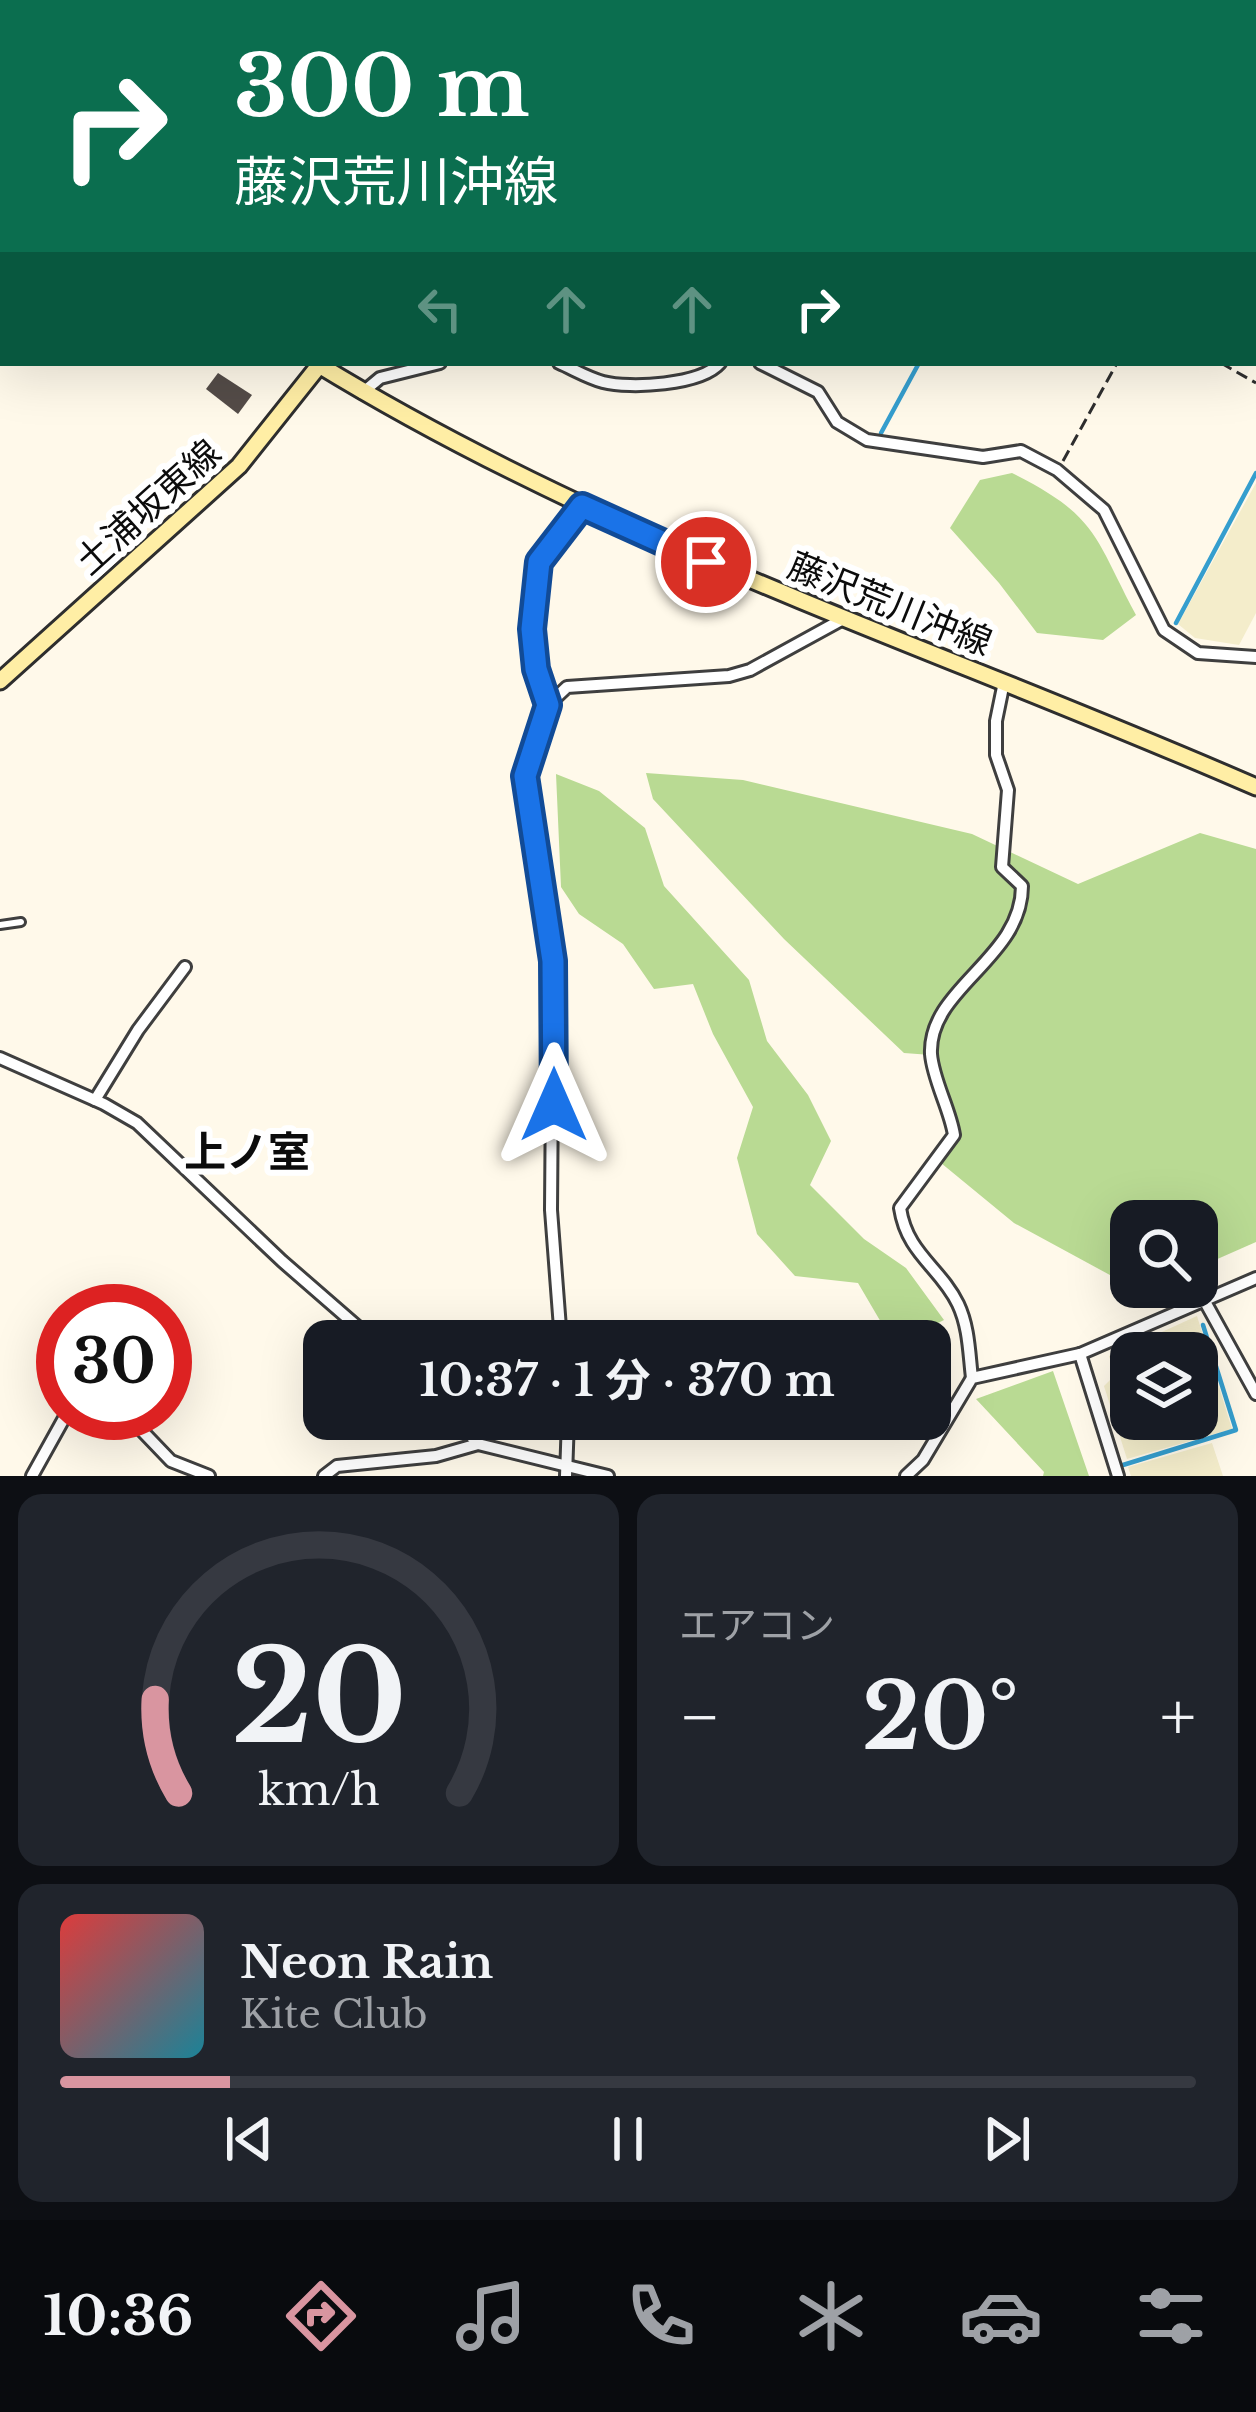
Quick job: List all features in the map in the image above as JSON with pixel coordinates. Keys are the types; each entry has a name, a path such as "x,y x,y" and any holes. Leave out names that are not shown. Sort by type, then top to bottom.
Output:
{"main road":[{"name":"土浦坂東線","path":"0,681 169,534 239,466 317,366"},
{"name":"藤沢荒川沖線","path":"322,366 362,393 582,506 843,619 1256,787"}],"street":[{"path":"362,393 380,378 428,366"},
{"path":"566,366 605,383 688,382 708,376 717,366"},
{"path":"766,366 818,392 837,422 867,440 983,457 1022,451 1058,470 1104,510 1164,631 1198,653 1256,657"},
{"path":"548,705 536,669 532,629 539,562 582,506"},
{"path":"559,1320 551,1210 553,961 525,776 548,705 567,687 729,676 750,670 843,619"},
{"path":"906,1476 923,1460 972,1378 968,1334 957,1301 920,1258 903,1228 900,1208 954,1135 931,1055 935,1032 959,989 1008,938 1022,910 1022,886 1002,867 1008,790 996,754 996,721 1004,682"},
{"path":"95,1100 138,1030 185,967"},
{"path":"0,1058 137,1123 350,1320"},
{"path":"1218,1292 1256,1278"},
{"path":"972,1378 1080,1354 1181,1308"},
{"path":"1209,1308 1256,1394"},
{"path":"1080,1354 1118,1476"},
{"path":"32,1476 53,1440"},
{"path":"151,1440 171,1461 209,1476"},
{"path":"474,1440 478,1444"},
{"path":"567,1470 568,1440"},
{"path":"324,1476 337,1466 436,1456 478,1444 567,1470 608,1476"}],"lane":[{"path":"0,925 21,922"}],"path":[{"path":"1058,470 1115,366"},
{"path":"1226,366 1256,383"}],"shaded area":[{"path":"1256,483 1256,613 1239,645 1195,638 1178,624"},
{"path":"1197,1316 1202,1332 1162,1332"},
{"path":"1218,1384 1232,1429 1218,1433"},
{"path":"1121,1440 1194,1440 1127,1459"},
{"path":"1212,1443 1223,1476 1131,1476 1128,1467"}],"green space":[{"path":"1012,473 1062,502 1101,547 1136,615 1103,640 1037,633 950,528 980,480"},
{"path":"646,773 743,780 972,834 1078,884 1200,833 1256,849 1256,1242 1218,1259 1218,1200 1110,1200 1110,1275 1014,1223 941,1163 954,1135 931,1055 904,1053 784,939 653,799"},
{"path":"556,774 599,791 645,828 664,886 749,980 767,1041 808,1095 831,1141 810,1185 864,1239 906,1268 944,1320 880,1320 858,1283 795,1276 757,1234 737,1158 753,1107 713,1034 693,984 654,989 623,944 579,914 561,887"},
{"path":"1053,1371 1089,1476 1043,1476 976,1399"}],"building":[{"path":"218,373 252,395 238,414 206,389"}],"waterway":[{"path":"881,433 917,366"},
{"path":"1176,623 1256,473"},
{"path":"1123,1465 1236,1430 1203,1325"}],"district":[{"name":"上ノ室","path":"247,1152"}],"route":[{"path":"554,1105 553,961 525,776 548,705 536,669 532,629 539,562 582,506 706,562"}]}
